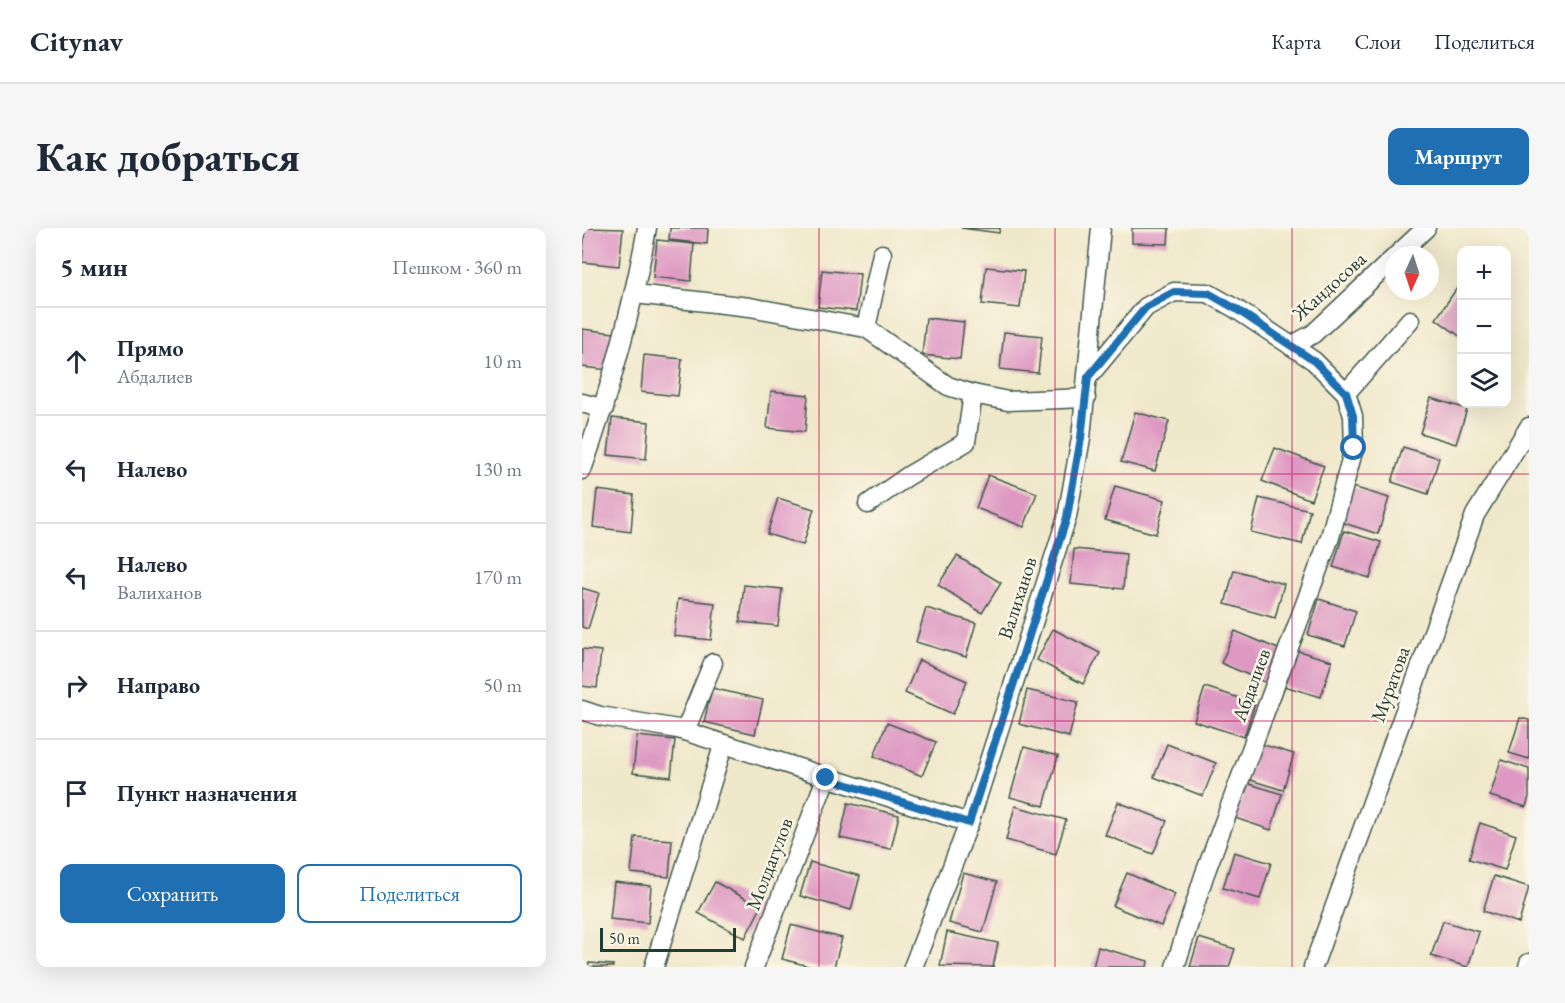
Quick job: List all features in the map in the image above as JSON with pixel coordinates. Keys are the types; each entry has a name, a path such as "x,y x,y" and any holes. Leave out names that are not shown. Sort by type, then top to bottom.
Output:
{"street":[{"path":"582,470 604,409 635,294 647,228"},
{"name":"Валиханов","path":"913,967 969,823 1067,517 1086,398 1101,228"},
{"name":"Жандосова","path":"1406,246 1426,228"},
{"path":"866,328 882,254"},
{"name":"Жандосова","path":"1291,346 1313,334 1385,266"},
{"path":"1088,377 1146,307 1174,292 1208,293 1236,309 1314,361 1346,393 1410,320"},
{"path":"635,294 750,307 866,328 948,386 973,394 1008,401 1086,398"},
{"name":"Абдалиев","path":"1175,967 1204,876 1330,537 1354,448 1353,416 1346,393"},
{"path":"868,504 908,476 966,442 973,394"},
{"path":"582,403 604,409"},
{"name":"Муратова","path":"1313,967 1475,515 1529,427"},
{"path":"685,731 713,663"},
{"path":"582,710 685,731 723,746 969,823"},
{"path":"654,967 723,746"},
{"name":"Молдагулов","path":"754,967 826,778"}],"building":[{"path":"585,228 623,229 619,266 582,262"},
{"path":"670,228 708,228 707,244 669,240"},
{"path":"961,228 1000,228 999,233"},
{"path":"1132,228 1169,228 1168,244 1132,243"},
{"path":"657,240 694,244 691,281 653,277"},
{"path":"986,267 1024,271 1020,308 982,304"},
{"path":"822,270 860,274 856,311 818,307"},
{"path":"1457,288 1457,334 1436,319"},
{"path":"926,318 964,322 960,359 922,355"},
{"path":"582,329 614,333 610,370 582,367"},
{"path":"1004,332 1042,336 1038,373 1000,369"},
{"path":"644,355 682,359 678,396 641,392"},
{"path":"771,391 808,395 805,432 767,428"},
{"path":"1431,398 1457,406 1457,408 1467,409 1456,444 1420,433"},
{"path":"1135,412 1169,421 1155,471 1121,462"},
{"path":"612,418 649,422 646,459 608,455"},
{"path":"1403,447 1439,458 1428,494 1392,482"},
{"path":"1275,448 1324,466 1311,500 1262,481"},
{"path":"988,475 1037,493 1024,527 976,508"},
{"path":"1115,486 1165,500 1156,534 1105,520"},
{"path":"1353,487 1389,498 1378,534 1341,522"},
{"path":"597,490 634,495 631,532 593,527"},
{"path":"778,498 814,509 803,545 767,534"},
{"path":"1259,498 1310,510 1302,544 1251,532"},
{"path":"1344,531 1381,542 1370,578 1333,567"},
{"path":"1074,549 1126,554 1123,589 1071,584"},
{"path":"957,556 1001,583 982,613 938,585"},
{"path":"1234,570 1284,584 1275,618 1225,604"},
{"path":"744,585 782,589 778,626 740,622"},
{"path":"582,588 599,593 588,629 582,627"},
{"path":"678,599 715,603 711,640 674,636"},
{"path":"1319,599 1356,611 1345,646 1308,635"},
{"path":"926,608 976,623 966,657 916,642"},
{"path":"1053,629 1100,653 1083,684 1037,660"},
{"path":"1235,631 1283,651 1269,684 1221,663"},
{"path":"582,649 601,651 597,688 582,686"},
{"path":"1295,650 1332,661 1321,697 1284,686"},
{"path":"919,660 967,681 953,714 905,693"},
{"path":"1205,687 1255,703 1244,737 1194,721"},
{"path":"712,688 763,700 755,734 704,722"},
{"path":"1027,690 1078,702 1069,737 1019,724"},
{"path":"1520,718 1529,720 1529,759 1509,753"},
{"path":"887,723 936,742 922,776 874,756"},
{"path":"637,736 675,740 671,777 633,773"},
{"path":"1257,743 1294,754 1283,790 1247,779"},
{"path":"1167,744 1216,763 1203,796 1154,777"},
{"path":"1024,747 1058,756 1044,806 1010,797"},
{"path":"1501,760 1529,769 1529,797 1526,807 1490,796"},
{"path":"1246,783 1282,794 1271,830 1235,818"},
{"path":"1118,802 1167,821 1153,854 1105,835"},
{"path":"848,803 899,815 891,849 840,838"},
{"path":"1015,806 1066,820 1056,854 1006,840"},
{"path":"1480,823 1516,835 1505,870 1469,859"},
{"path":"635,837 672,840 669,877 631,873"},
{"path":"1234,852 1271,863 1260,899 1223,888"},
{"path":"810,862 860,876 851,910 800,896"},
{"path":"963,873 997,882 983,932 949,923"},
{"path":"1127,873 1175,894 1161,926 1113,906"},
{"path":"1494,876 1529,887 1519,923 1483,911"},
{"path":"614,882 651,886 648,923 610,919"},
{"path":"715,882 761,907 745,938 698,913"},
{"path":"1443,921 1479,932 1468,967 1431,956"},
{"path":"791,925 842,938 834,967 812,967 782,959"},
{"path":"947,932 998,943 993,967 940,966"},
{"path":"1199,938 1235,949 1229,967 1190,967"},
{"path":"1098,947 1148,961 1147,967 1093,967"},
{"path":"589,963 613,965 613,967 588,967"}],"route":[{"path":"826,778 969,823 1067,517 1081,438 1088,377 1146,307 1174,292 1208,293 1314,361 1346,393 1353,416 1354,448"}]}
